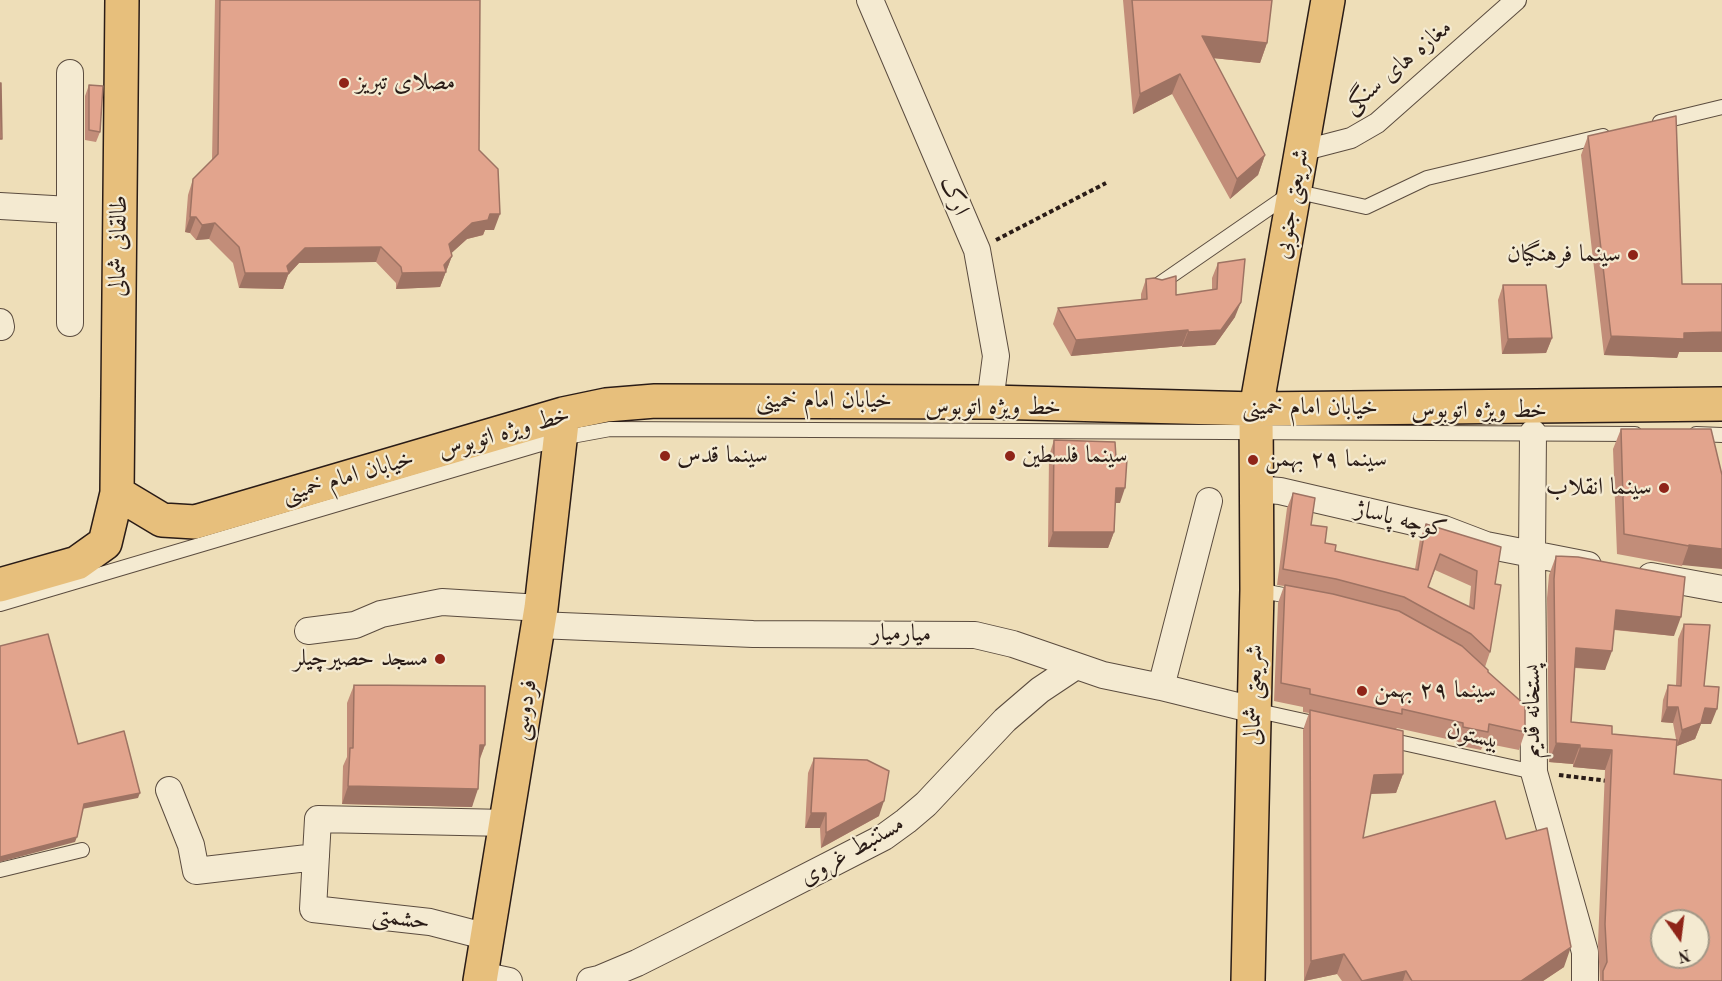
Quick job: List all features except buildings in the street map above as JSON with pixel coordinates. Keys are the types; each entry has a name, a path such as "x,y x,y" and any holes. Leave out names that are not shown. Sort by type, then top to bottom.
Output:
{"main road":[{"name":"طالقانی شمالی","path":"117,492 122,0"},
{"name":"شریعتی جنوبی","path":"1255,421 1293,191 1328,0"},
{"name":"خیابان امام خمینی","path":"117,492 162,520 195,522 562,426 606,405 655,401 990,402 1255,421 1722,404"},
{"name":"شریعتی شمالی","path":"1248,981 1257,590 1255,421"},
{"name":"فردوسی","path":"490,979 488,937 540,617 562,426"},
{"path":"0,585 77,564 105,543 117,492"}],"street":[{"name":"ارک","path":"870,0 977,250 996,356 990,402"},
{"name":"مغازه های سنگی","path":"1301,151 1351,138 1377,123 1516,0"},
{"path":"70,73 70,323"},
{"path":"0,206 70,210"},
{"name":"پستخانه قدیم","path":"1533,433 1532,555 1526,717 1534,772 1585,952 1585,981"},
{"name":"کوچه پاساژ","path":"1256,489 1280,491 1444,529 1486,545 1532,555 1722,589"},
{"path":"1161,687 1209,501"},
{"name":"میارمیار","path":"308,631 355,625 381,614 442,602 540,617 753,634 975,635 1013,644 1103,675 1254,710"},
{"name":"مستنبط غروی","path":"590,981 599,980 668,948 884,837 926,804 1005,720 1040,690 1076,666"},
{"path":"169,790 191,845 196,871 316,857 318,819 507,823"},
{"name":"حشمتی","path":"316,857 313,909 430,922 488,937"}],"lane":[{"path":"1643,126 1722,107"},
{"path":"1155,287 1293,191 1366,207 1427,178 1620,132"},
{"name":"خط ویژه اتوبوس","path":"0,604 562,426 609,429 1255,421 1533,433 1651,434"},
{"path":"1687,434 1722,435"},
{"path":"1257,590 1308,600"},
{"path":"1254,710 1340,729"},
{"name":"بیستون","path":"1374,737 1534,772"},
{"path":"0,870 82,850"}],"path":[{"path":"977,250 1106,183"},
{"path":"1534,772 1616,782"}],"place":[{"name":"مصلای تبریز","path":"344,83"},
{"name":"سینما فرهنگیان","path":"1633,255"},
{"name":"سینما قدس","path":"665,456"},
{"name":"سینما فلسطین","path":"1010,456"},
{"name":"سینما ٢٩ بهمن","path":"1253,460"},
{"name":"سینما انقلاب","path":"1664,488"},
{"name":"مسجد حصیرچیلر","path":"440,659"},
{"name":"سینما ۲۹ بهمن","path":"1362,691"}]}
